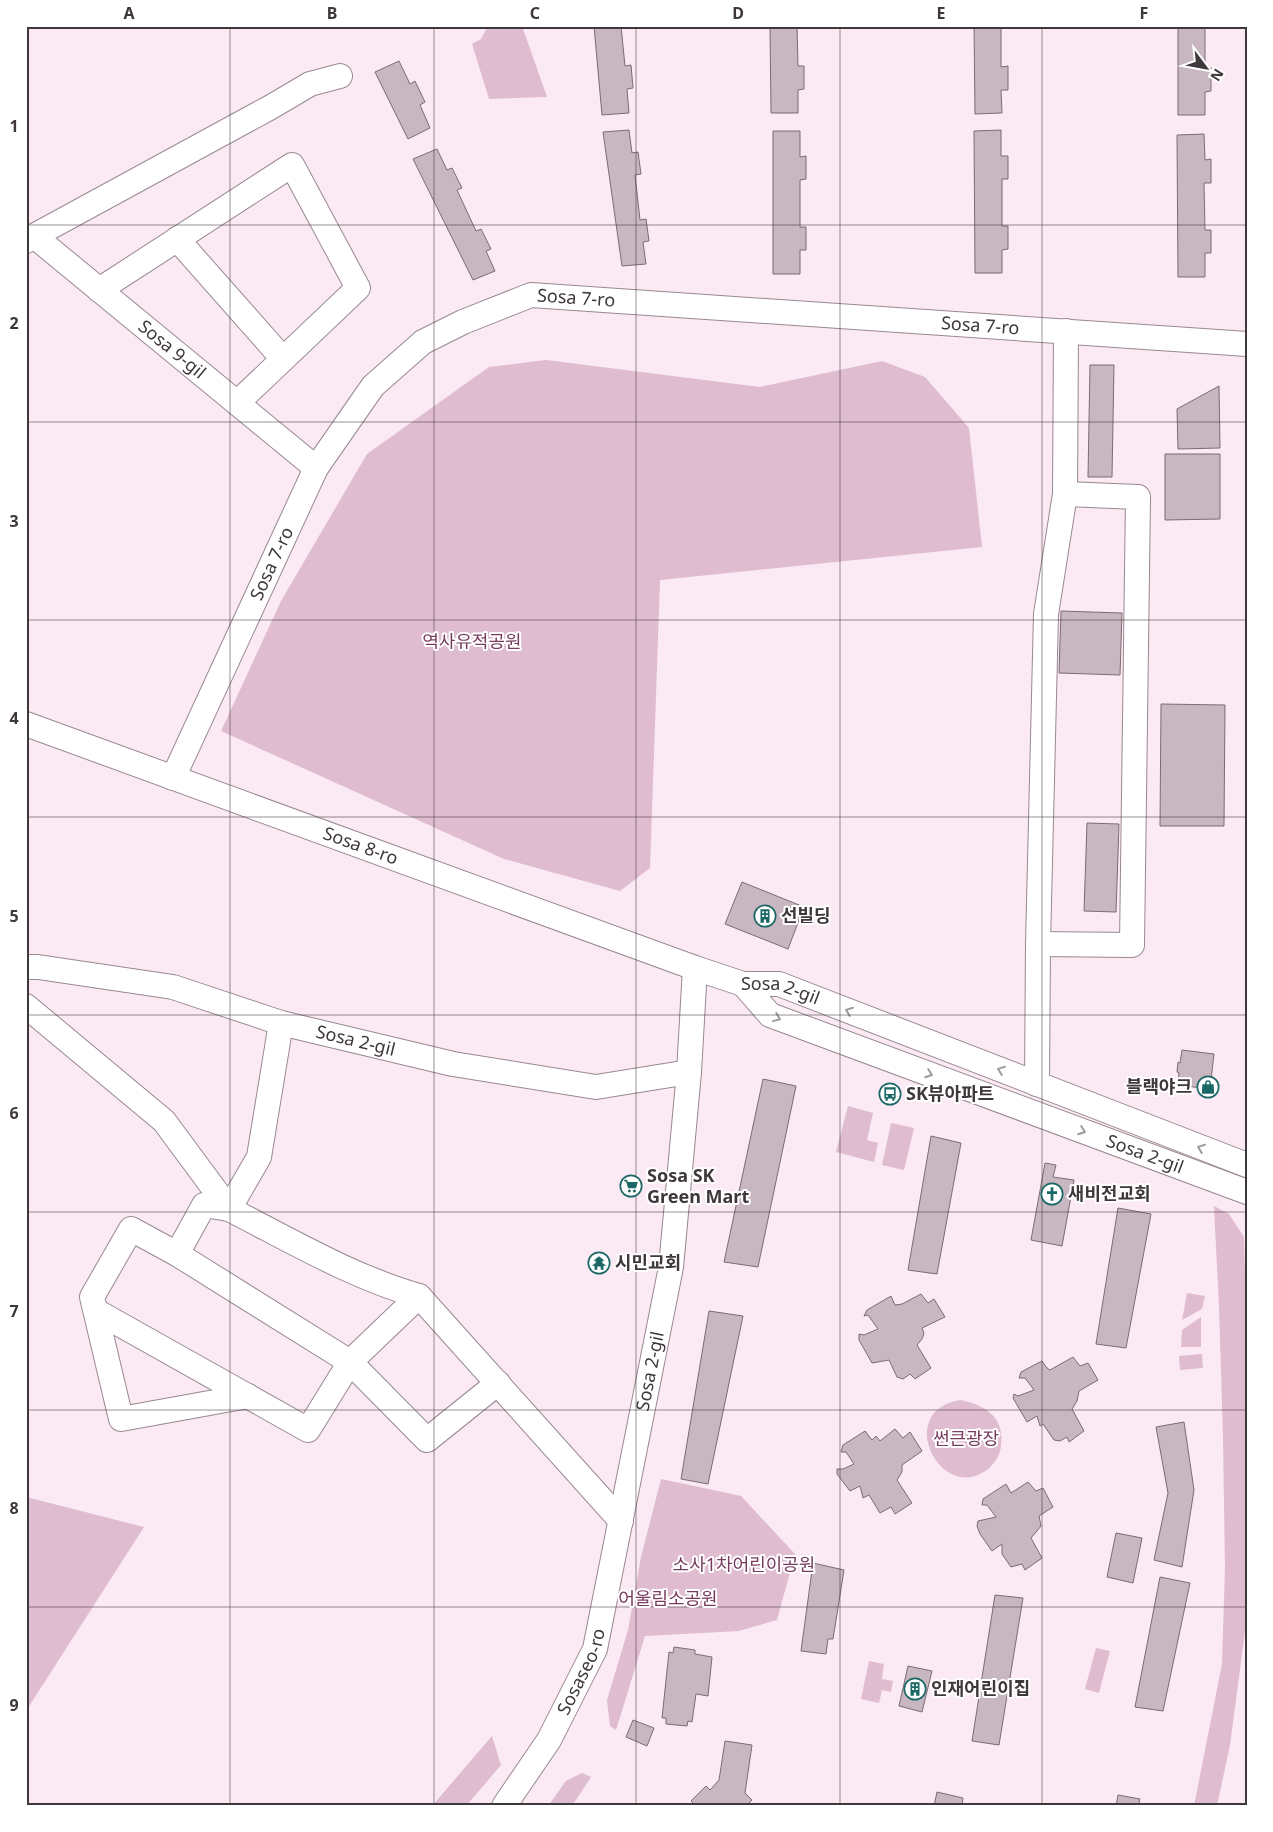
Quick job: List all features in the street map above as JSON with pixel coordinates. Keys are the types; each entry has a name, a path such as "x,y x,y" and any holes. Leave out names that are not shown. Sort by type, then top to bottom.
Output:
{"street":[{"path":"30,239 272,107 310,84 340,76"},
{"path":"99,290 292,164 358,288 237,403"},
{"name":"Sosa 9-gil","path":"30,239 99,290 316,468"},
{"path":"177,239 283,359"},
{"name":"Sosa 7-ro","path":"173,778 316,468 374,386 423,342 463,322 531,295 1247,344"},
{"path":"1037,1084 1038,944 1046,614 1065,494 1066,331"},
{"path":"1038,944 1132,944 1138,497 1065,494"},
{"name":"Sosa 8-ro","path":"26,724 743,984"},
{"name":"Sosa 2-gil","path":"26,967 38,967 173,987 280,1023 452,1064 596,1087 689,1072"},
{"name":"Sosa 2-gil","path":"621,1521 671,1266 689,1072 695,968"},
{"name":"Sosa 2-gil","path":"743,984 779,984 1247,1165"},
{"name":"Sosa 2-gil","path":"743,984 770,1015 1247,1192"},
{"path":"26,1006 164,1121 229,1209"},
{"path":"229,1209 259,1157 280,1023"},
{"path":"177,1254 204,1205 229,1209 326,1259 394,1289 419,1296 621,1521"},
{"path":"248,1396 120,1419 92,1297 131,1229 177,1254 350,1362 428,1440 498,1383"},
{"path":"96,1311 308,1430 350,1362 419,1296"},
{"name":"Sosaseo-ro","path":"504,1806 549,1740 595,1649 621,1521"}],"green space":[{"path":"488,26 522,26 547,97 489,99 472,44 481,39"},
{"name":"역사유적공원","path":"546,360 760,387 882,361 925,377 969,428 982,547 660,580 650,868 620,891 504,859 221,731 281,601 367,454 489,367"},
{"path":"848,1106 873,1113 867,1140 878,1143 874,1162 836,1152"},
{"path":"891,1123 914,1128 904,1170 882,1165"},
{"path":"1214,1206 1229,1214 1244,1237 1247,1342 1247,1616 1230,1745 1217,1806 1194,1806 1222,1664 1225,1568 1223,1437"},
{"path":"1187,1293 1205,1296 1202,1309 1182,1320"},
{"path":"1201,1317 1201,1347 1181,1347 1182,1330"},
{"path":"1202,1354 1203,1368 1180,1370 1179,1356"},
{"name":"썬큰광장","path":"961,1400 986,1410 997,1421 1000,1428 1001,1436 998,1456 988,1469 971,1477 955,1475 941,1466 931,1452 927,1436 930,1420 940,1407"},
{"name":"소사1차어린이공원","path":"661,1479 741,1496 795,1554 777,1620 739,1631 645,1636 616,1730 610,1726 607,1700 628,1630 641,1557"},
{"path":"26,1497 144,1527 26,1711"},
{"path":"1096,1648 1110,1651 1099,1693 1085,1689"},
{"path":"869,1661 884,1664 882,1679 893,1681 891,1692 882,1690 879,1703 861,1699"},
{"path":"492,1736 501,1765 466,1806 432,1806"},
{"path":"582,1773 591,1777 572,1806 548,1806 566,1781"}],"building":[{"path":"594,26 621,26 625,66 631,65 633,88 627,89 629,113 602,115"},
{"path":"770,26 797,26 798,66 804,66 804,89 798,90 798,113 771,113"},
{"path":"974,26 1001,26 1001,67 1008,66 1008,90 1001,90 1002,113 975,114"},
{"path":"1178,26 1205,26 1205,68 1211,68 1211,91 1205,92 1205,115 1178,115"},
{"path":"399,61 410,84 415,81 425,102 420,105 430,128 408,139 375,72"},
{"path":"629,130 632,153 638,152 641,174 635,175 640,220 646,219 649,241 643,242 646,264 622,266 603,132"},
{"path":"1001,130 1001,156 1008,156 1008,179 1002,179 1002,226 1008,226 1008,249 1002,250 1002,273 975,273 974,131"},
{"path":"773,131 800,131 800,157 806,156 806,179 800,180 800,227 806,227 806,250 800,250 800,274 773,274"},
{"path":"1204,134 1205,160 1211,159 1211,183 1204,183 1205,230 1211,230 1211,253 1205,253 1205,277 1178,277 1177,135"},
{"path":"437,149 447,170 452,168 462,188 457,190 476,231 481,229 491,249 486,251 495,271 473,280 413,159"},
{"path":"1090,365 1114,365 1112,477 1088,477"},
{"path":"1219,386 1220,448 1178,449 1177,409"},
{"path":"1165,454 1220,454 1220,519 1165,520"},
{"path":"1061,611 1122,613 1120,675 1059,673"},
{"path":"1161,704 1225,705 1224,826 1160,826"},
{"path":"1087,823 1119,824 1116,912 1084,911"},
{"name":"선빌딩","path":"742,882 804,907 788,949 725,924"},
{"path":"1182,1050 1214,1054 1210,1089 1178,1085 1178,1062 1180,1063"},
{"path":"763,1079 796,1086 758,1267 724,1262"},
{"path":"931,1136 961,1143 937,1274 908,1270"},
{"path":"1045,1163 1056,1165 1053,1177 1074,1180 1062,1246 1031,1240"},
{"path":"1118,1208 1151,1214 1126,1348 1096,1344"},
{"path":"921,1294 928,1303 934,1299 945,1317 922,1328 924,1333 917,1345 931,1368 915,1379 910,1374 903,1379 897,1377 889,1360 872,1363 859,1340 859,1334 864,1335 878,1329 868,1315 864,1316 867,1310 891,1296 895,1305 902,1304"},
{"path":"709,1311 743,1316 708,1484 681,1479"},
{"path":"1073,1357 1080,1366 1088,1363 1098,1380 1079,1391 1077,1401 1072,1409 1084,1431 1069,1442 1067,1437 1060,1441 1054,1440 1043,1424 1040,1426 1037,1416 1027,1422 1013,1398 1014,1394 1018,1396 1034,1390 1025,1378 1019,1378 1021,1372 1042,1361 1050,1370"},
{"path":"1184,1422 1194,1490 1182,1567 1154,1560 1168,1493 1156,1427"},
{"path":"895,1429 903,1438 910,1432 922,1451 902,1465 902,1472 897,1480 912,1503 895,1514 891,1507 880,1513 869,1495 863,1498 860,1486 850,1491 837,1474 837,1469 843,1469 854,1464 846,1452 841,1452 843,1445 865,1431 872,1440 876,1436 880,1441"},
{"path":"1028,1482 1036,1491 1043,1488 1053,1507 1039,1516 1041,1526 1031,1538 1042,1558 1025,1570 1022,1564 1011,1567 1002,1554 1002,1544 992,1551 980,1534 977,1526 978,1521 996,1517 987,1505 982,1505 983,1499 1006,1484 1011,1493"},
{"path":"1116,1533 1142,1538 1133,1583 1107,1577"},
{"path":"813,1563 844,1570 833,1639 828,1639 826,1654 801,1651"},
{"path":"1160,1577 1190,1583 1163,1711 1135,1707"},
{"path":"995,1595 1023,1598 999,1745 972,1741"},
{"path":"674,1647 695,1650 695,1654 712,1657 708,1696 696,1694 692,1722 688,1721 687,1726 666,1724 666,1718 662,1718 669,1652 673,1653"},
{"name":"인재어린이집","path":"908,1666 932,1671 922,1712 899,1706"},
{"path":"633,1720 654,1728 647,1746 626,1737"},
{"path":"725,1741 752,1745 745,1793 752,1800 746,1806 692,1806 694,1804 691,1801 706,1786 710,1790 719,1780"},
{"path":"937,1792 963,1798 962,1806 934,1806"},
{"path":"1118,1795 1140,1799 1138,1806 1116,1806"}],"place":[{"name":"선빌딩","path":"765,916"},
{"name":"블랙야크","path":"1208,1087"},
{"name":"SK뷰아파트","path":"890,1094"},
{"name":"Sosa SK Green Mart","path":"631,1186"},
{"name":"새비전교회","path":"1052,1194"},
{"name":"시민교회","path":"599,1263"},
{"name":"인재어린이집","path":"915,1689"}],"park label":[{"name":"어울림소공원","path":"668,1599"}]}
